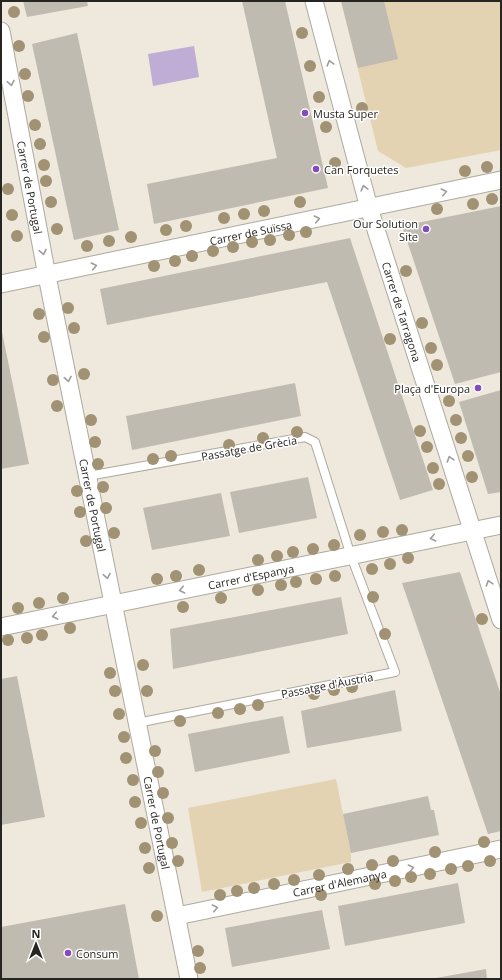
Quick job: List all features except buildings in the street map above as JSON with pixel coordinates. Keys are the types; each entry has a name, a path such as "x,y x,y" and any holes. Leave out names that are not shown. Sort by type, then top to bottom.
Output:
{"street":[{"name":"Carrer de Tarragona","path":"314,1 369,208 434,406 471,531 501,620"},
{"name":"Carrer de Portugal","path":"1,31 47,276 189,979"},
{"name":"Carrer de Suïssa","path":"1,284 47,276 501,180"},
{"name":"Carrer d'Espanya","path":"1,627 501,525"},
{"name":"Carrer d'Alemanya","path":"177,916 501,849"}],"lane":[{"name":"Passatge de Grècia","path":"88,476 305,438 315,442 351,556"},
{"name":"Passatge d'Àustria","path":"137,723 395,672 351,556"}],"shaded area":[{"path":"341,1 501,1 501,150 406,168 378,151"},
{"path":"194,46 199,77 153,86 148,54"},
{"path":"336,779 351,853 351,862 202,892 188,808"}],"place":[{"name":"Musta Super","path":"305,113"},
{"name":"Can Forquetes","path":"316,169"},
{"name":"Our Solution Site","path":"426,229"},
{"name":"Plaça d'Europa","path":"478,388"},
{"name":"Consum","path":"68,953"}]}
